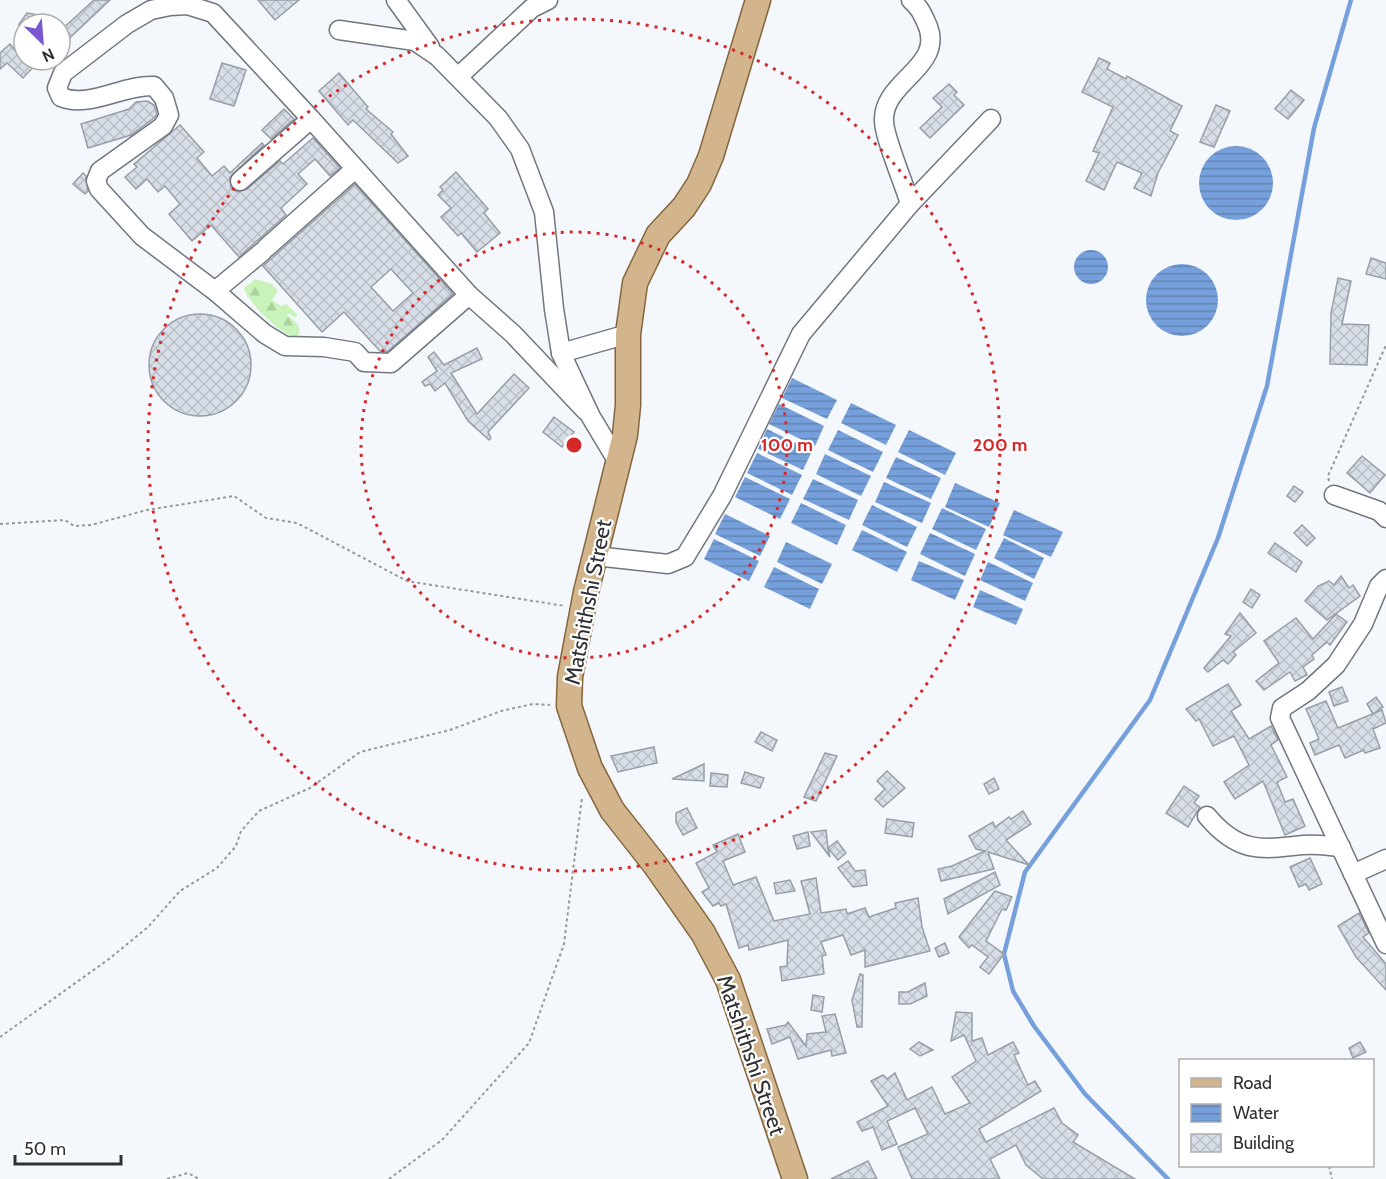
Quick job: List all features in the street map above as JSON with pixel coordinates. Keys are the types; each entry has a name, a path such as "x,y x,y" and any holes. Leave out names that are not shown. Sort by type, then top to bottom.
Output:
{"main road":[{"name":"Matshithshi Street","path":"758,0 711,156 699,184 684,207 658,236 635,283 628,334 628,405 625,435 582,609 570,677 569,706 590,768 612,810 656,866 703,933 728,980 795,1179"}],"street":[{"path":"396,0 437,56"},
{"path":"459,76 532,8 548,0"},
{"path":"910,204 884,121 890,100 923,64 930,47 929,27 919,7 911,0"},
{"path":"470,296 391,363 364,362 355,352 324,347 285,346 264,334 215,291 142,236 99,189 96,181 100,171 163,126 170,115 164,98 154,86 141,85 82,100 69,100 61,97 57,88 63,73 127,24 151,10 188,5 213,13 470,296 513,334 591,417"},
{"path":"339,30 415,41 437,56 459,76 498,118 520,149 544,212 561,352 591,417 618,462"},
{"path":"240,181 311,119"},
{"path":"595,556 668,564 685,557 722,496 801,334 910,204 991,119"},
{"path":"215,291 355,169"},
{"path":"561,352 628,334"},
{"path":"1334,495 1379,511 1386,518"},
{"path":"1386,579 1379,586 1364,624 1336,665 1308,691 1282,708 1280,718 1386,944"},
{"path":"1207,816 1229,837 1263,849 1306,844 1341,847"},
{"path":"1353,874 1386,859"}],"path":[{"path":"1334,495 1328,476 1386,345"},
{"path":"0,524 65,520 74,526 92,525 147,510 234,496 266,518 297,523 407,581 582,609"},
{"path":"0,1037 109,959 148,927 180,891 217,868 236,846 241,831 260,811 310,788 360,752 450,730 501,711 533,704 569,706"},
{"path":"389,1179 441,1140 529,1043 564,944 579,810 590,768"},
{"path":"167,1179 188,1173 199,1179"}],"green space":[{"path":"255,279 272,284 278,291 272,300 281,306 286,304 297,314 296,318 290,314 287,315 298,324 300,332 296,337 274,325 252,302 244,288"}],"water":[{"path":"1236,146 1257,152 1267,162 1273,183 1267,204 1257,214 1236,220 1215,214 1205,204 1199,183 1205,162 1215,152"},
{"path":"1091,250 1103,255 1108,267 1103,279 1091,284 1079,279 1074,267 1079,255"},
{"path":"1175,264 1189,264 1208,274 1218,293 1218,307 1208,326 1189,336 1175,336 1156,326 1146,307 1146,293 1156,274"},
{"path":"792,378 837,400 827,419 782,398"},
{"path":"851,403 896,425 886,445 841,423"},
{"path":"779,404 824,426 815,446 769,424"},
{"path":"767,429 812,451 803,470 758,449"},
{"path":"838,430 883,452 873,472 828,450"},
{"path":"909,430 956,453 945,475 898,452"},
{"path":"757,453 802,475 792,495 747,473"},
{"path":"825,454 871,476 861,496 816,474"},
{"path":"896,457 941,478 931,499 886,478"},
{"path":"745,477 790,499 780,519 735,497"},
{"path":"813,479 858,500 849,520 803,499"},
{"path":"884,482 931,503 922,523 875,502"},
{"path":"955,483 1000,503 989,527 945,507"},
{"path":"801,503 846,525 837,545 791,523"},
{"path":"872,505 917,527 907,547 862,525"},
{"path":"942,508 986,529 976,550 932,529"},
{"path":"1014,510 1063,532 1051,557 1003,535"},
{"path":"725,514 770,536 760,556 715,534"},
{"path":"862,530 907,552 897,572 852,550"},
{"path":"930,533 975,554 965,576 920,554"},
{"path":"1004,538 1044,558 1034,579 994,558"},
{"path":"714,539 759,561 749,581 704,559"},
{"path":"786,542 832,564 822,584 777,562"},
{"path":"919,561 964,580 955,600 911,580"},
{"path":"988,562 1033,583 1025,601 980,580"},
{"path":"774,567 819,589 810,609 764,587"},
{"path":"980,590 1023,609 1016,625 973,607"}],"building":[{"path":"94,0 110,0 72,36 72,20"},
{"path":"258,0 299,0 275,20"},
{"path":"10,44 12,46 12,68 7,63 0,69 0,53"},
{"path":"1099,58 1110,63 1107,69 1126,79 1127,76 1182,106 1170,131 1178,135 1158,173 1151,196 1134,188 1142,173 1117,162 1104,190 1086,181 1099,153 1093,151 1113,107 1082,92"},
{"path":"222,63 246,70 234,106 210,99"},
{"path":"17,72 29,72 23,78"},
{"path":"339,73 368,107 366,109 393,132 391,134 408,156 398,163 353,120 348,125 319,91"},
{"path":"949,84 957,92 954,95 964,105 930,138 920,128 942,107 933,98"},
{"path":"1291,90 1304,100 1288,119 1275,109"},
{"path":"147,101 154,105 157,114 154,118 131,135 88,148 81,124 129,109 136,102"},
{"path":"1216,105 1230,111 1214,147 1200,142"},
{"path":"284,109 294,119 271,139 262,130"},
{"path":"180,125 204,152 197,158 212,176 224,166 230,173 262,143 264,145 230,177 231,188 237,192 247,189 280,161 283,164 313,138 340,168 330,176 315,159 298,174 307,184 281,208 286,215 239,257 211,225 192,241 169,214 180,204 165,186 158,192 147,179 136,189 125,177 137,167 134,164"},
{"path":"456,172 488,209 484,213 500,233 477,252 461,233 458,236 441,217 451,208 438,195 443,190 440,187"},
{"path":"83,173 86,176 88,191 85,194 73,184"},
{"path":"355,184 453,294 387,352 380,351 344,312 322,332 263,266","holes":["391,269 413,293 393,311 371,287"]},
{"path":"1371,258 1386,263 1386,279 1366,274"},
{"path":"1338,278 1351,281 1342,324 1369,325 1367,365 1330,364 1331,313"},
{"path":"200,314 220,318 236,329 247,345 251,365 247,385 236,401 220,412 200,416 180,412 164,401 153,385 149,365 153,345 164,329 180,318"},
{"path":"477,348 482,359 451,373 477,414 514,374 529,388 488,432 491,438 489,440 468,421 445,383 435,391 430,384 425,386 422,382 437,371 428,357 434,352 444,365"},
{"path":"554,417 574,432 562,447 543,432"},
{"path":"1362,456 1385,475 1370,493 1347,473"},
{"path":"1294,486 1303,492 1295,502 1287,496"},
{"path":"1302,525 1315,538 1307,546 1294,533"},
{"path":"1275,543 1302,562 1296,572 1268,553"},
{"path":"1341,576 1349,588 1353,585 1360,596 1327,620 1305,601 1318,586 1329,581 1334,585"},
{"path":"1251,589 1260,595 1252,608 1243,602"},
{"path":"1240,613 1256,633 1233,652 1236,655 1228,664 1223,660 1208,672 1204,668 1231,636 1225,634"},
{"path":"1336,614 1347,622 1330,645 1327,642 1312,655 1314,659 1303,667 1307,675 1295,681 1290,672 1264,690 1256,681 1279,663 1264,641 1296,618 1313,639"},
{"path":"1228,684 1241,705 1231,711 1249,739 1271,726 1278,740 1271,745 1287,777 1277,782 1285,802 1293,799 1305,826 1285,835 1263,781 1235,799 1224,782 1249,765 1234,736 1213,746 1199,719 1196,721 1186,709"},
{"path":"1342,687 1348,701 1334,706 1329,692"},
{"path":"1376,697 1383,707 1373,714 1367,704"},
{"path":"1326,701 1338,728 1382,710 1386,723 1373,729 1380,748 1365,753 1364,750 1345,758 1339,745 1315,755 1310,743 1319,739 1306,709"},
{"path":"761,732 777,740 772,751 755,742"},
{"path":"654,747 657,763 618,772 611,756"},
{"path":"825,753 837,756 816,801 804,797"},
{"path":"704,764 704,781 672,779"},
{"path":"887,771 905,788 883,807 875,799 885,789 877,781"},
{"path":"745,772 764,778 760,788 741,783"},
{"path":"711,773 728,775 727,787 710,786"},
{"path":"994,778 999,789 989,794 984,784"},
{"path":"1184,786 1199,796 1194,803 1200,807 1188,827 1166,813"},
{"path":"687,808 697,828 683,835 676,822 676,813"},
{"path":"1023,811 1031,824 1006,840 1029,865 988,852 994,869 941,881 938,869 952,866 985,851 976,849 969,836 993,822 995,827"},
{"path":"887,819 914,823 912,837 885,833"},
{"path":"826,830 828,848 830,857 811,832"},
{"path":"808,832 810,846 797,849 793,836"},
{"path":"738,834 745,852 723,861 733,885 756,877 774,921 810,914 801,881 816,878 821,913 846,909 847,914 865,908 869,917 896,908 895,903 918,898 922,927 930,951 865,967 865,950 851,955 843,935 821,942 826,955 822,956 824,974 782,981 780,967 787,966 788,940 749,950 748,945 739,948 726,904 721,906 719,903 713,906 702,892 709,888 696,863 717,852 713,845"},
{"path":"837,841 846,853 838,860 828,848"},
{"path":"1310,858 1322,884 1309,890 1306,884 1299,887 1290,867"},
{"path":"848,861 855,871 865,870 867,885 853,887 838,868"},
{"path":"995,872 1000,885 948,914 944,899"},
{"path":"790,880 795,891 776,894 774,883"},
{"path":"995,891 1012,897 1006,910 1002,909 986,941 1004,954 989,974 980,967 988,957 972,945 969,948 959,937"},
{"path":"1359,913 1369,933 1363,937 1386,964 1386,990 1356,957 1338,926"},
{"path":"945,943 949,953 939,957 935,948"},
{"path":"860,974 863,975 862,1027 857,1027 852,1000"},
{"path":"925,983 927,996 910,1004 899,1004 899,992 908,992"},
{"path":"813,995 824,997 822,1012 811,1010"},
{"path":"956,1012 972,1013 972,1041 982,1038 988,1055 1013,1042 1019,1053 1014,1055 1028,1085 1035,1081 1041,1091 979,1129 986,1142 1054,1108 1062,1123 1078,1135 1073,1142 1135,1179 1043,1179 1026,1165 1016,1145 990,1159 1000,1179 912,1179 898,1147 928,1134 915,1108 887,1121 897,1144 882,1150 873,1127 862,1131 857,1122 888,1106 871,1081 883,1075 887,1079 895,1073 907,1100 932,1087 945,1114 970,1103 952,1077 976,1061 964,1035 951,1041"},
{"path":"835,1014 846,1053 832,1056 831,1050 798,1059 790,1037 772,1044 767,1029 786,1025 788,1022 806,1046 807,1034 826,1032 822,1016"},
{"path":"919,1042 933,1050 920,1056 910,1049"},
{"path":"1360,1042 1366,1052 1353,1058 1349,1048"},
{"path":"868,1161 877,1179 831,1179"}],"waterway":[{"path":"1168,1179 1085,1094 1034,1026 1013,991 1004,954 1025,872 1150,700 1218,538 1267,386 1314,128 1351,0"}]}
